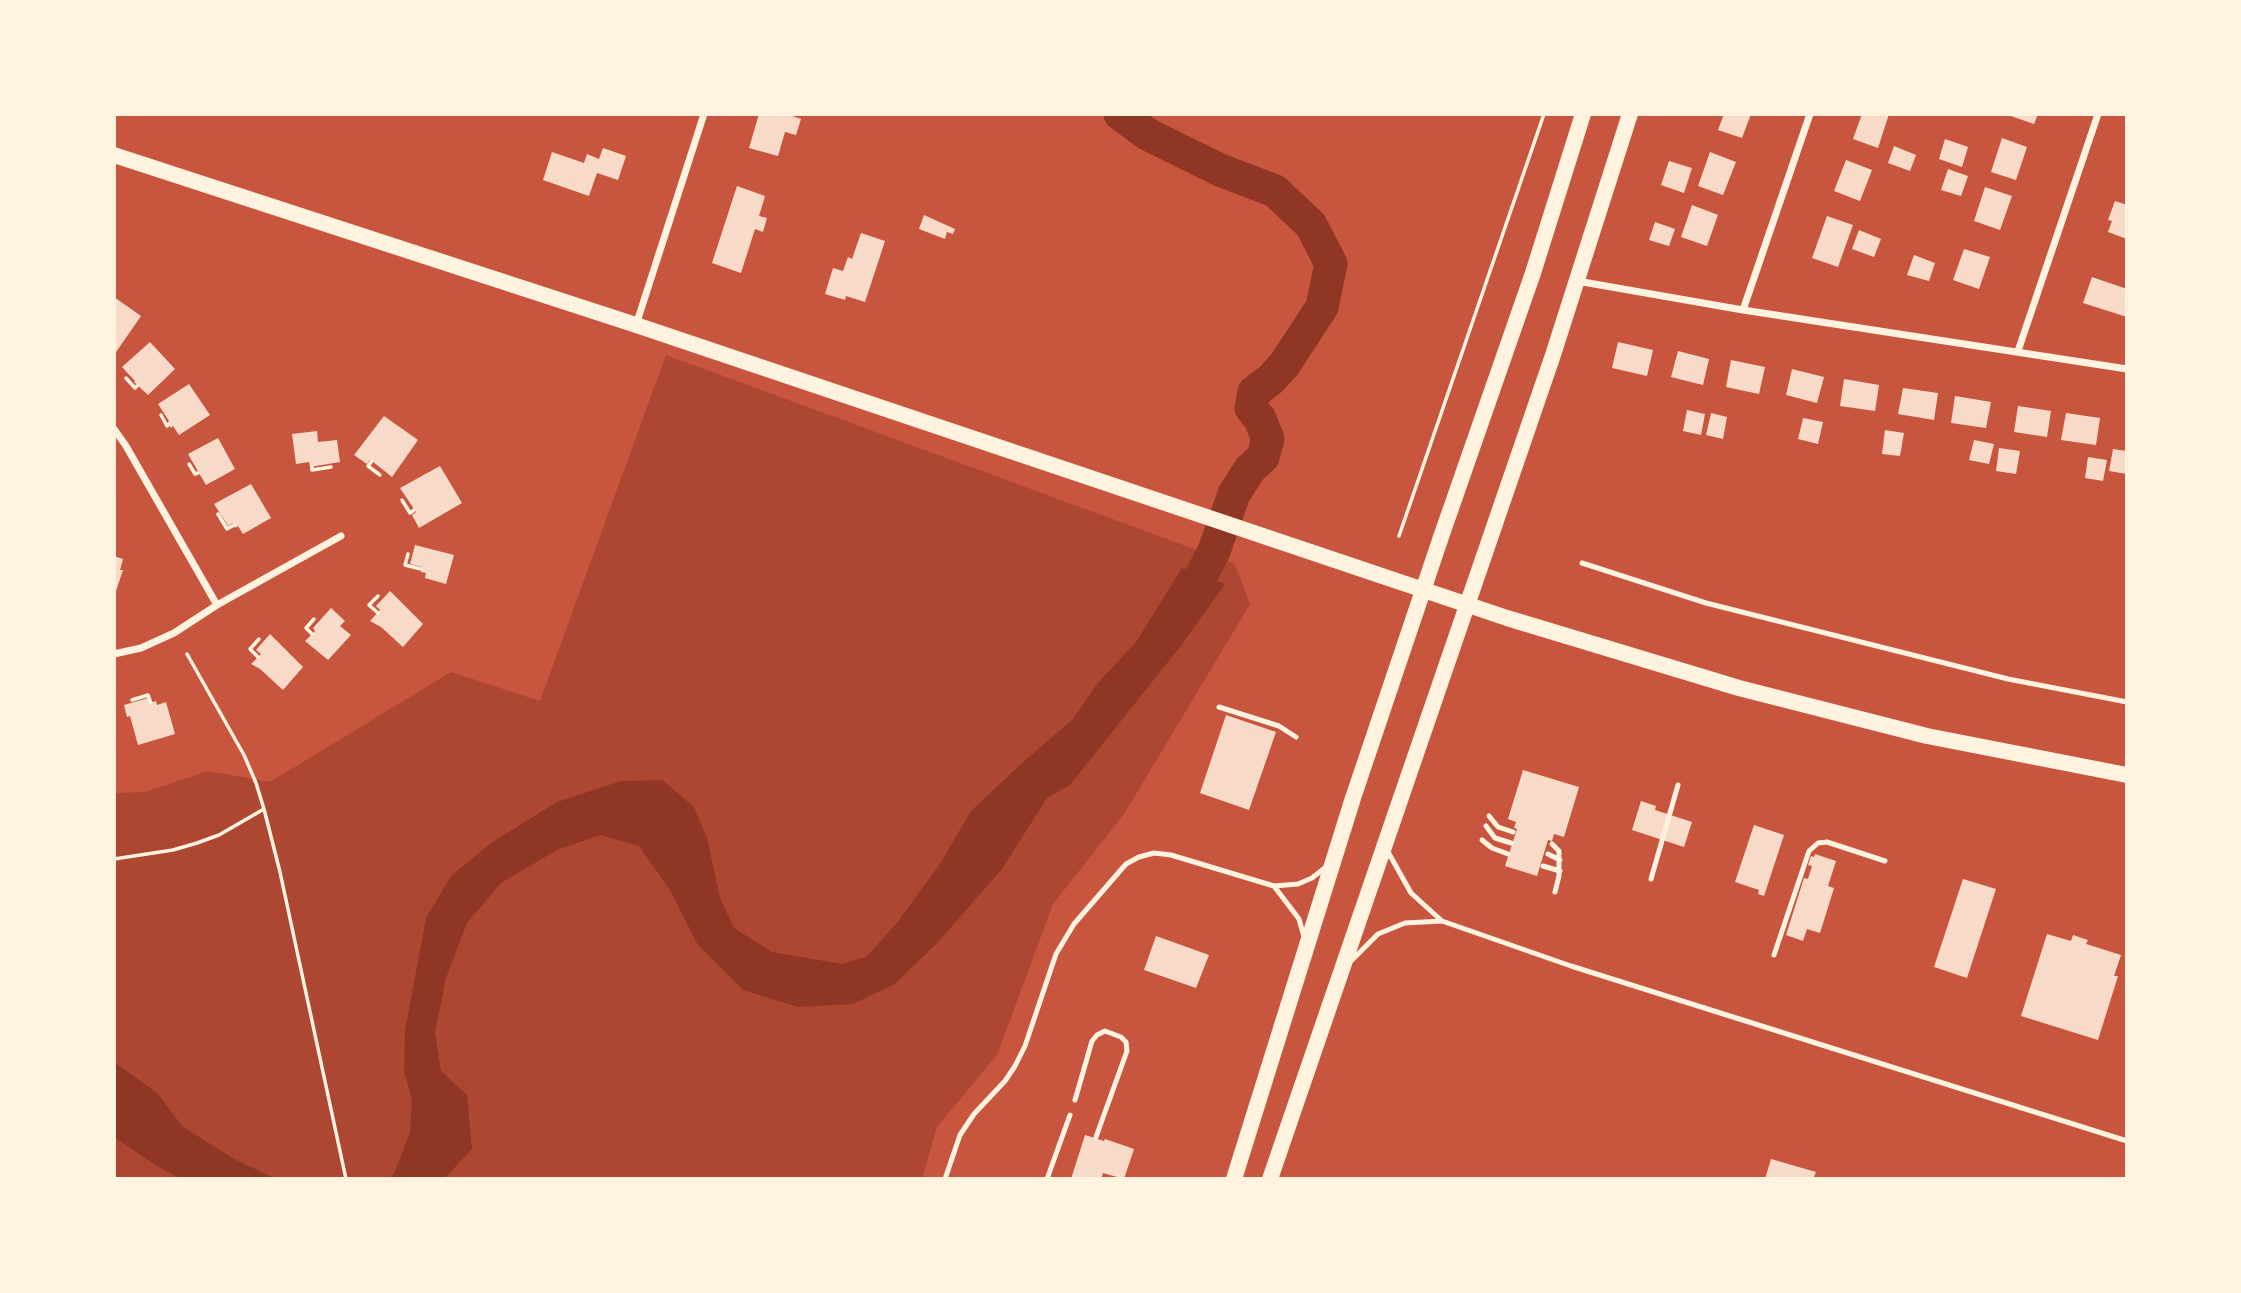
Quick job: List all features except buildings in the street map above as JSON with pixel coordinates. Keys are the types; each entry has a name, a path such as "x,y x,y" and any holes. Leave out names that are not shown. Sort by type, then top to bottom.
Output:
{"main road":[{"path":"1234,1179 1422,591 1534,272 1583,114"},
{"path":"1270,1179 1577,281 1630,114"},
{"path":"114,155 636,325 1466,605 1752,691 1927,736 2127,775"}],"street":[{"path":"636,325 704,114"},
{"path":"1743,310 1810,114"},
{"path":"2018,351 2098,114"},
{"path":"1577,281 1743,310 2127,369"},
{"path":"114,429 217,606"},
{"path":"114,654 141,648 174,633 341,536"}],"lane":[{"path":"1582,563 1745,613 2008,679 2127,702"},
{"path":"1219,707 1279,726 1296,737"},
{"path":"1651,880 1678,785"},
{"path":"1489,816 1498,827 1513,832"},
{"path":"1486,826 1495,838 1511,843"},
{"path":"1482,840 1492,848 1508,854"},
{"path":"1774,955 1809,851 1818,843 1827,842 1885,861"},
{"path":"1384,845 1411,893 1443,921 1571,966 2127,1141"},
{"path":"1552,845 1559,851 1560,860 1555,892"},
{"path":"945,1179 960,1135 974,1114 1005,1081 1025,1046 1056,954 1074,924 1126,864 1154,853 1171,855 1274,886 1298,884 1333,863"},
{"path":"1548,854 1560,860"},
{"path":"1544,866 1560,871"},
{"path":"1274,886 1299,919 1304,936 1304,954"},
{"path":"1342,970 1378,934 1405,923 1443,921"},
{"path":"1075,1100 1092,1041 1105,1031 1121,1037 1126,1042 1127,1051 1096,1138"},
{"path":"1047,1179 1070,1115"}],"path":[{"path":"1399,536 1544,114"},
{"path":"126,378 135,388 137,386"},
{"path":"161,415 167,426 169,425"},
{"path":"372,461 368,466 380,475"},
{"path":"189,464 195,474 198,473"},
{"path":"312,467 312,470 331,467"},
{"path":"402,500 410,513 414,510"},
{"path":"218,514 227,529 234,525"},
{"path":"408,554 405,565 421,569"},
{"path":"378,596 369,606 378,614"},
{"path":"313,634 306,628 314,618"},
{"path":"258,657 250,649 259,639"},
{"path":"187,654 244,755 264,809 346,1179"},
{"path":"132,700 148,695 151,703"},
{"path":"114,859 173,850 197,843 219,835 264,809"}],"shaded area":[{"path":"666,355 1235,564 1250,604 1124,814 1053,904 997,1055 937,1127 922,1179 114,1179 114,793 145,792 208,771 270,782 451,672 540,701"},
{"path":"1182,568 1225,584 1183,643 1070,785 1047,798 1002,869 940,940 895,984 853,1004 798,1007 743,990 698,945 670,890 639,846 600,835 557,850 501,883 467,923 446,978 435,1032 441,1071 467,1095 472,1149 444,1179 388,1179 394,1174 410,1132 412,1099 404,1071 405,1031 426,918 451,876 491,843 557,802 621,781 662,780 694,807 707,838 720,898 734,928 772,952 842,964 866,957 896,924 940,864 971,811 1073,719 1097,684 1136,642"},
{"path":"114,1062 157,1093 182,1126 234,1159 277,1179 181,1179 114,1137"}],"waterway":[{"path":"1120,114 1147,134 1220,170 1275,191 1311,225 1331,264 1322,307 1284,365 1254,392 1251,408 1260,419 1268,439 1263,457 1250,469 1234,494 1214,551 1180,616"}]}
